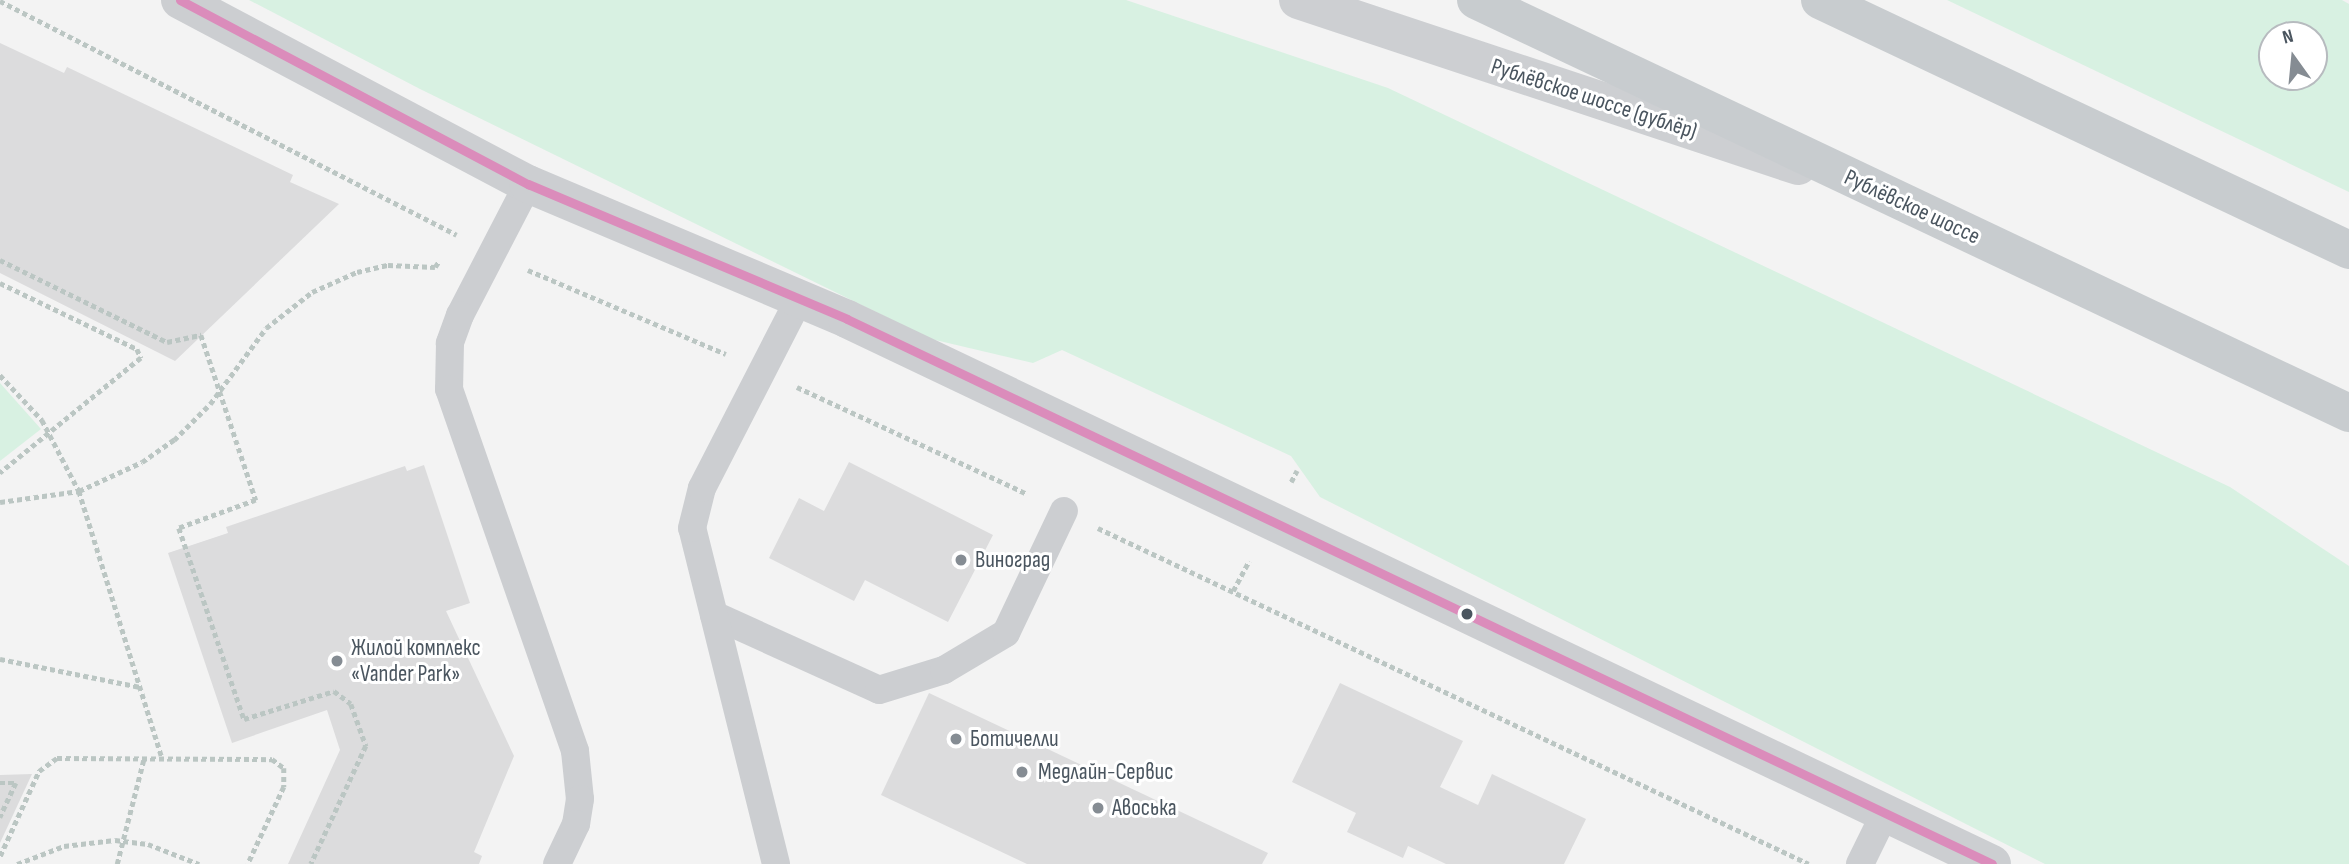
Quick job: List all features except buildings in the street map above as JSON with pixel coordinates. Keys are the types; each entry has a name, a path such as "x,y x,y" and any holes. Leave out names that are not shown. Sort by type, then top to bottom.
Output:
{"main road":[{"name":"Рублёвское шоссе (дублёр)","path":"1298,0 1890,196"},
{"name":"Рублёвское шоссе","path":"1476,0 2349,413"},
{"path":"1820,0 2349,250"}],"street":[{"path":"180,0 528,184 800,297 1992,864"}],"lane":[{"path":"528,184 450,344 449,389 575,751 580,799 576,824 557,864"},
{"path":"776,864 692,528 702,488 800,297"},
{"path":"714,615 879,690 944,670 1006,633 1064,511"},
{"path":"1860,864 1885,813"}],"path":[{"path":"0,1 492,255 761,369 1809,864"},
{"path":"450,246 457,235"},
{"path":"0,502 79,491 121,474 174,440 211,404 266,328 297,301 357,272 388,265 435,267 442,256"},
{"path":"0,260 167,342 201,335 256,500 179,528 244,719 321,692 334,691 351,704 366,746 312,864"},
{"path":"0,283 141,353 139,364 0,473"},
{"path":"0,374 30,404 51,433 79,491 162,758"},
{"path":"0,659 140,687"},
{"path":"117,864 144,758"},
{"path":"0,856 39,771 51,760 272,759 284,768 284,786 248,864"},
{"path":"0,783 16,783 0,817"},
{"path":"17,864 64,846 124,841 168,850 199,864"}],"green space":[{"path":"249,0 1126,0 1388,88 2230,487 2349,566 2349,864 2045,864 1320,497 1291,456 1062,350 1033,363 931,339 420,89"},
{"path":"1947,0 2342,0 2349,4 2349,192"},
{"path":"0,383 41,429 0,461"}],"transit line":[{"path":"180,0 528,184 847,319 1992,864"}],"place":[{"name":"Виноград","path":"961,560"},
{"name":"Жилой комплекс «Vander Park»","path":"337,661"},
{"name":"Ботичелли","path":"956,739"},
{"name":"Медлайн-Сервис","path":"1022,772"},
{"name":"Авоська","path":"1098,808"}]}
